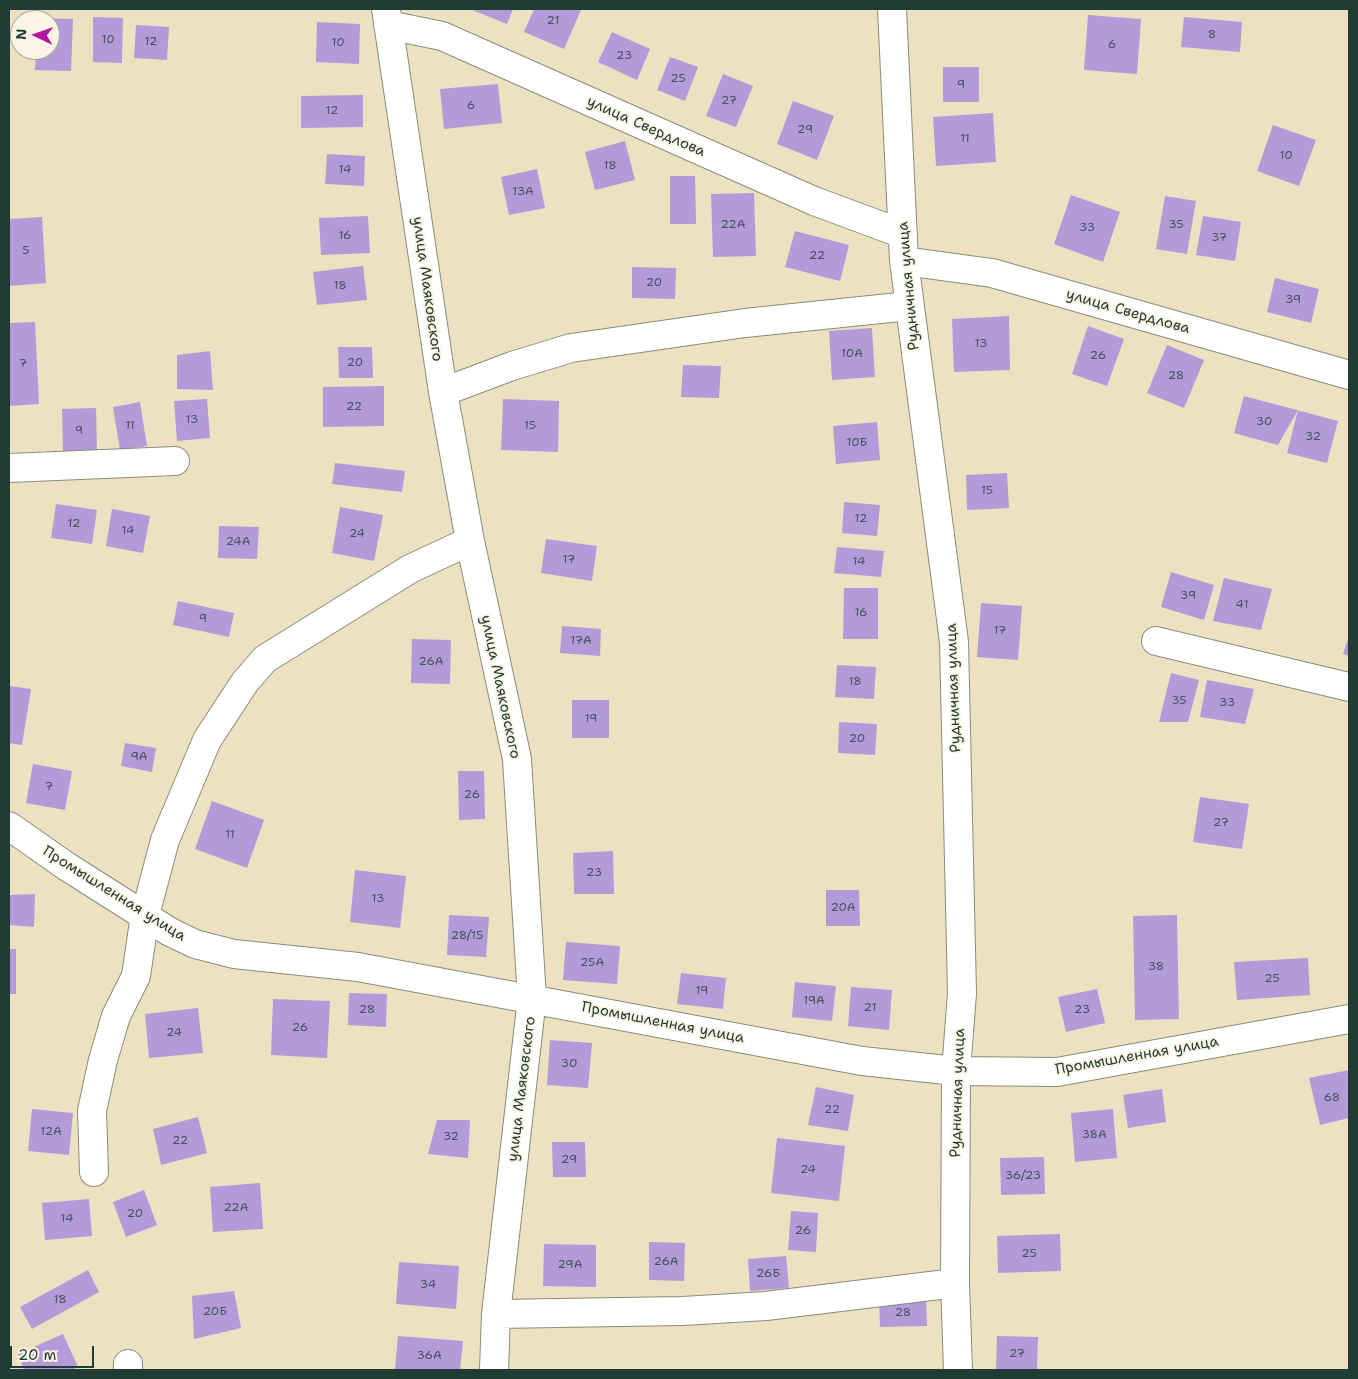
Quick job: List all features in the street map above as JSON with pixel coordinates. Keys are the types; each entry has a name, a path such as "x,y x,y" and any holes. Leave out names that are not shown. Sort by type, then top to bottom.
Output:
{"street":[{"name":"Рудничная улица","path":"892,9 908,306 954,642 962,993 956,1071 955,1282 958,1370"},
{"name":"улица Свердлова","path":"387,17 442,36 814,201 904,248 1349,375"},
{"name":"улица Маяковского","path":"387,17 442,392 470,541 517,759 532,998 496,1314 494,1370"},
{"path":"442,392 512,366 571,348 745,323 908,306"},
{"path":"9,468 175,461"},
{"path":"94,1172 92,1111 103,1060 116,1016 136,976 145,915 166,840 206,740 245,682 265,659 410,569 470,541"},
{"path":"1156,641 1349,687"},
{"name":"Промышленная улица","path":"9,826 66,866 195,944 234,954 358,967 862,1061 956,1071 1057,1072 1349,1019"},
{"path":"496,1314 683,1310 766,1306 955,1282"}],"building":[{"path":"470,9 513,9 507,24"},
{"path":"534,9 581,10 564,49 524,32"},
{"path":"1088,15 1141,19 1137,74 1084,70"},
{"path":"93,17 123,18 122,63 93,62"},
{"path":"1184,17 1242,22 1240,52 1181,47"},
{"path":"60,19 73,19 71,71 35,70 36,60 60,60"},
{"path":"317,22 360,24 359,64 316,62"},
{"path":"136,25 169,27 167,60 134,58"},
{"path":"612,32 650,49 637,80 598,62"},
{"path":"670,57 698,67 685,101 657,90"},
{"path":"943,67 979,67 979,102 943,102"},
{"path":"723,74 753,86 736,127 706,116"},
{"path":"498,84 502,123 444,129 440,89"},
{"path":"363,95 363,127 301,128 301,96"},
{"path":"793,101 834,116 817,160 777,144"},
{"path":"993,113 996,162 936,166 933,117"},
{"path":"1273,125 1316,140 1299,186 1257,171"},
{"path":"625,141 635,180 595,190 585,152"},
{"path":"327,154 365,156 364,186 325,184"},
{"path":"537,169 545,208 509,215 501,177"},
{"path":"670,176 695,176 696,224 670,224"},
{"path":"754,193 756,256 713,257 711,194"},
{"path":"1071,195 1120,212 1103,262 1054,244"},
{"path":"1165,196 1196,201 1187,254 1156,249"},
{"path":"368,216 370,253 321,255 319,218"},
{"path":"1203,216 1241,222 1235,261 1196,255"},
{"path":"42,217 46,283 9,286 9,219"},
{"path":"795,231 849,245 840,281 785,267"},
{"path":"363,266 367,300 317,305 313,272"},
{"path":"632,267 676,268 675,299 632,298"},
{"path":"1275,278 1319,289 1311,323 1267,312"},
{"path":"1009,316 1010,370 954,372 952,319"},
{"path":"35,322 39,404 9,406 9,323"},
{"path":"1088,326 1124,339 1107,386 1072,374"},
{"path":"872,328 875,377 832,380 829,331"},
{"path":"1167,345 1204,360 1184,408 1147,393"},
{"path":"338,347 372,347 373,378 339,378"},
{"path":"210,351 213,390 177,389 177,355"},
{"path":"683,365 721,366 719,398 681,397"},
{"path":"384,386 384,426 323,427 323,387"},
{"path":"1244,396 1298,410 1278,445 1234,433"},
{"path":"207,399 210,438 177,441 174,401"},
{"path":"503,399 559,401 558,452 501,450"},
{"path":"140,402 147,446 120,450 113,407"},
{"path":"96,408 97,453 63,454 62,409"},
{"path":"1298,410 1338,421 1327,463 1287,453"},
{"path":"877,422 880,460 836,464 833,426"},
{"path":"335,463 405,471 402,492 332,484"},
{"path":"1007,473 1009,508 967,510 966,475"},
{"path":"844,502 880,505 877,536 842,533"},
{"path":"56,504 97,510 92,544 51,538"},
{"path":"340,507 383,515 374,561 332,553"},
{"path":"112,509 150,516 143,553 106,546"},
{"path":"219,526 259,527 257,559 218,558"},
{"path":"546,539 597,546 592,581 541,573"},
{"path":"837,547 884,551 881,577 834,573"},
{"path":"1171,572 1214,585 1204,620 1161,607"},
{"path":"1224,578 1272,589 1261,630 1213,621"},
{"path":"844,588 878,588 878,639 843,639"},
{"path":"178,601 234,613 229,637 173,625"},
{"path":"981,603 1022,606 1018,660 977,657"},
{"path":"562,626 601,629 600,656 560,653"},
{"path":"1349,636 1349,656 1343,654"},
{"path":"412,639 451,640 450,684 411,683"},
{"path":"837,665 876,667 874,699 835,697"},
{"path":"1171,673 1199,680 1188,722 1159,722"},
{"path":"1207,680 1254,689 1245,724 1200,717"},
{"path":"9,686 31,689 22,745 9,743"},
{"path":"572,700 609,700 609,738 572,738"},
{"path":"839,722 877,724 875,755 838,753"},
{"path":"125,743 156,748 152,772 121,766"},
{"path":"33,764 72,771 65,810 26,803"},
{"path":"458,771 484,771 485,819 459,820"},
{"path":"1200,797 1249,804 1242,849 1193,842"},
{"path":"212,801 264,820 247,868 195,849"},
{"path":"613,851 614,894 574,894 573,853"},
{"path":"355,870 406,876 400,928 350,922"},
{"path":"826,890 859,890 860,926 826,926"},
{"path":"35,894 34,927 9,925 9,895"},
{"path":"449,915 489,917 486,957 447,955"},
{"path":"1177,915 1179,1019 1135,1020 1133,916"},
{"path":"566,942 620,946 617,984 563,980"},
{"path":"9,949 16,949 16,994 9,994"},
{"path":"1308,958 1310,995 1237,1000 1234,962"},
{"path":"681,973 726,978 723,1009 677,1004"},
{"path":"795,982 836,986 832,1021 792,1017"},
{"path":"851,987 892,990 889,1030 848,1026"},
{"path":"1097,989 1105,1023 1066,1032 1058,997"},
{"path":"349,993 387,994 386,1027 348,1025"},
{"path":"273,999 330,1001 327,1058 271,1055"},
{"path":"198,1008 203,1053 149,1058 145,1014"},
{"path":"550,1040 592,1043 588,1088 547,1085"},
{"path":"1349,1070 1349,1118 1320,1125 1309,1078"},
{"path":"816,1087 854,1095 848,1131 808,1125"},
{"path":"1162,1089 1166,1122 1128,1128 1123,1095"},
{"path":"32,1109 73,1113 69,1155 28,1151"},
{"path":"1113,1109 1117,1158 1075,1162 1071,1113"},
{"path":"198,1117 207,1153 161,1165 153,1129"},
{"path":"437,1120 470,1120 468,1158 428,1154"},
{"path":"777,1138 845,1146 839,1201 771,1193"},
{"path":"552,1142 585,1142 586,1177 553,1177"},
{"path":"1044,1157 1045,1194 1001,1195 1000,1158"},
{"path":"260,1183 263,1229 213,1232 210,1187"},
{"path":"144,1190 157,1225 126,1237 113,1202"},
{"path":"89,1199 92,1236 45,1240 42,1203"},
{"path":"791,1211 818,1213 816,1252 788,1250"},
{"path":"1060,1234 1061,1271 998,1273 997,1236"},
{"path":"649,1242 685,1243 684,1281 649,1280"},
{"path":"544,1244 596,1245 596,1287 543,1286"},
{"path":"786,1256 789,1288 750,1291 748,1259"},
{"path":"399,1262 459,1266 456,1309 396,1304"},
{"path":"88,1270 99,1292 32,1329 20,1307"},
{"path":"234,1291 241,1328 194,1339 192,1296"},
{"path":"926,1299 927,1326 880,1327 879,1300"},
{"path":"63,1334 78,1367 71,1370 24,1370 18,1354"},
{"path":"398,1336 463,1341 460,1370 395,1370"},
{"path":"997,1336 1038,1337 1037,1370 996,1370"}]}
